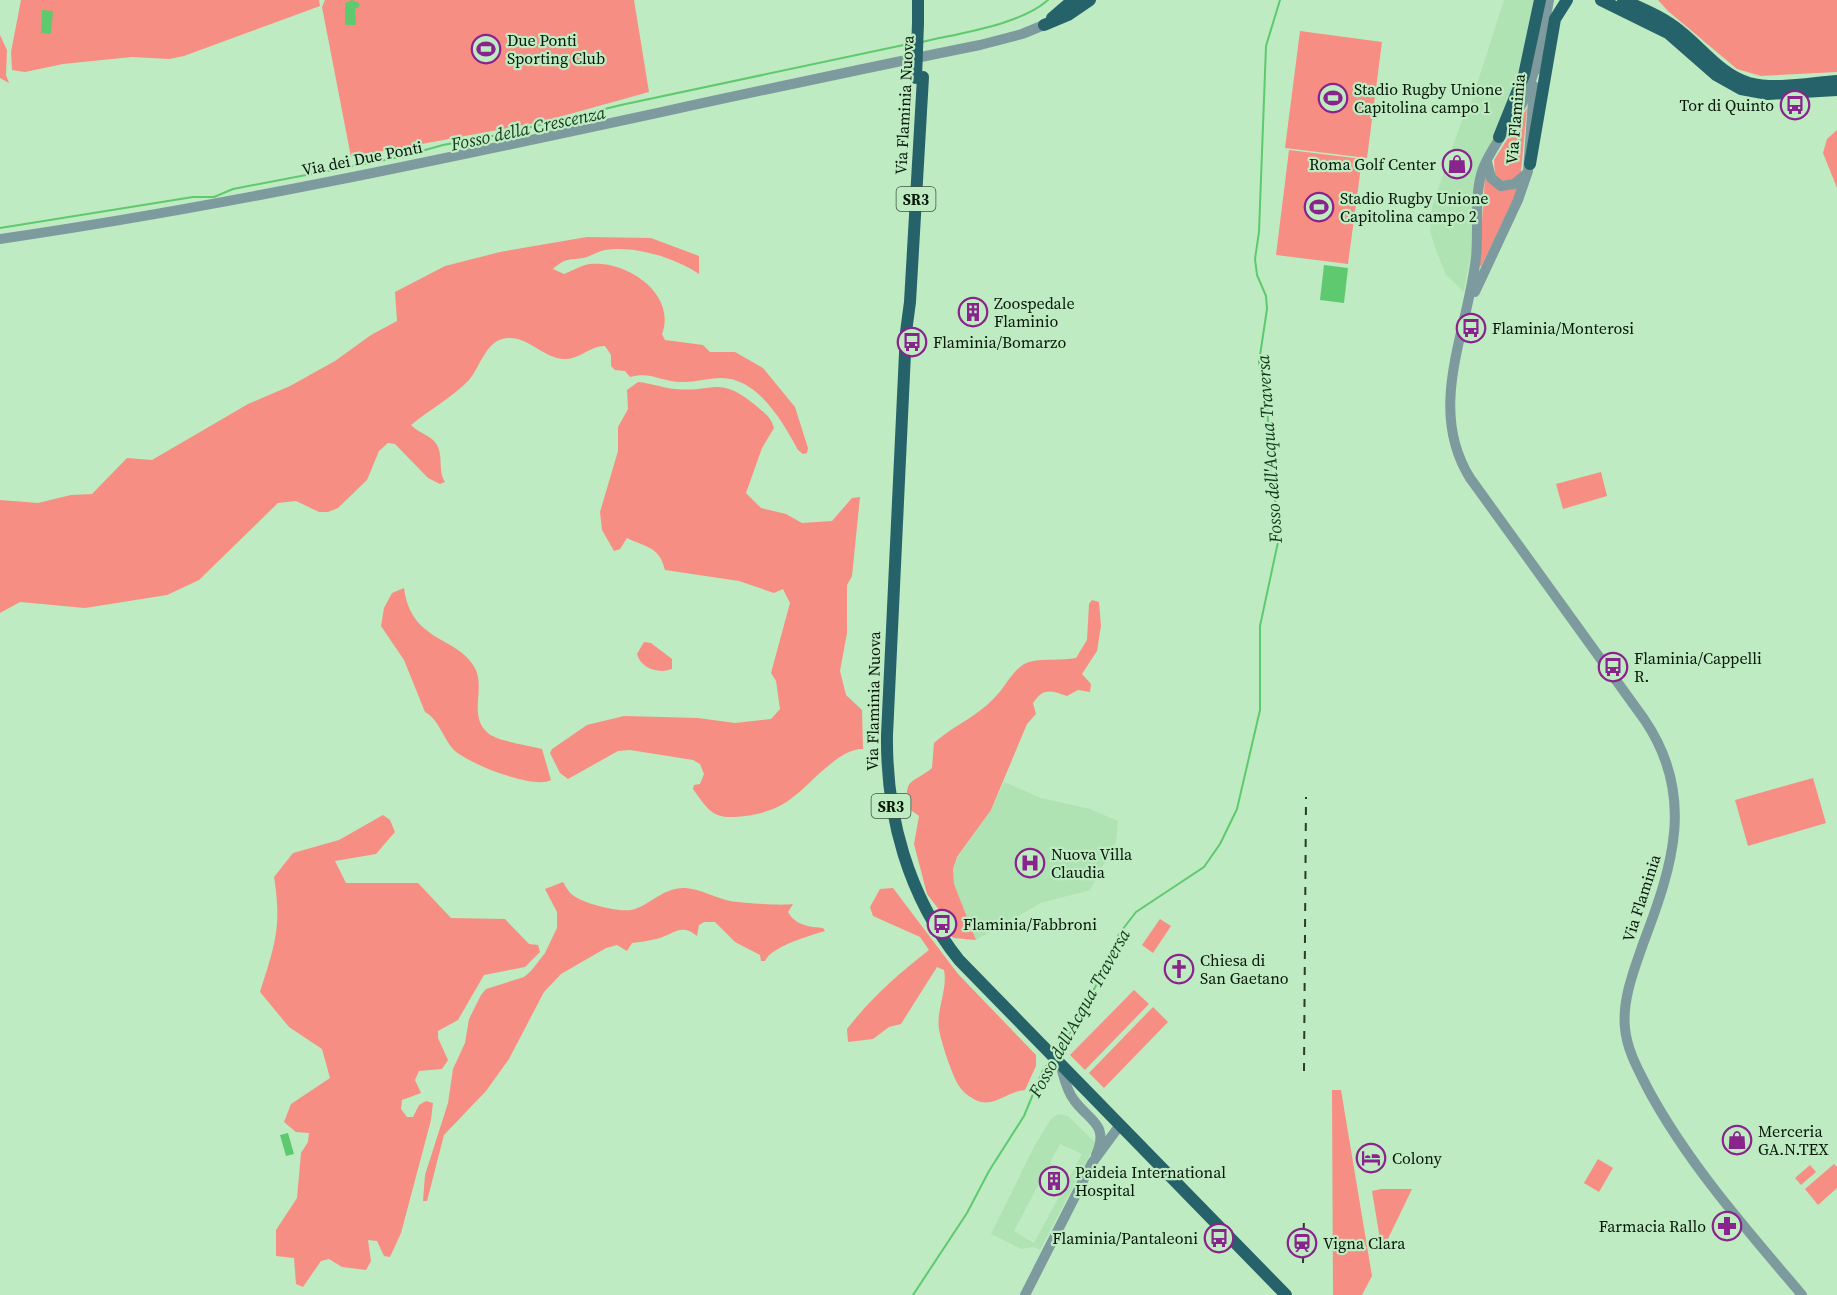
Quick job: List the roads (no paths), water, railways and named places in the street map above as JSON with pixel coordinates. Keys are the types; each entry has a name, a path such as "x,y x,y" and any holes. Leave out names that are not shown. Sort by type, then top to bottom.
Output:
{"main road":[{"name":"Via Flaminia Nuova","path":"918,0 921,23 919,77 905,276 906,320 887,735 890,801 904,856 933,922 960,960 1286,1295"},
{"name":"Via Flaminia Nuova","path":"921,23 926,0"},
{"path":"1044,25 1068,15 1090,0"},
{"path":"1499,137 1524,75 1540,0"},
{"path":"1529,168 1537,137 1555,19 1567,0"},
{"path":"1601,0 1668,33 1716,75 1741,89 1768,94 1837,90"},
{"path":"1623,0 1645,6 1678,29 1726,72 1748,82 1778,85 1837,81"},
{"path":"1044,25 1071,1"}],"street":[{"name":"Via Flaminia","path":"1469,306 1518,200 1529,168 1529,134 1536,65 1550,0"},
{"name":"Via dei Due Ponti","path":"0,239 161,214 480,150 980,45 1022,34 1044,25"},
{"name":"Via Flaminia","path":"1536,65 1522,104 1499,137 1487,161 1479,195 1476,250 1469,306 1450,385 1450,420 1460,459 1473,481 1653,732 1666,761 1673,790 1676,829 1671,862 1639,956 1626,1005 1625,1028 1629,1049 1653,1097 1690,1157 1802,1295"},
{"path":"1487,161 1490,176 1502,186 1514,184 1529,168"},
{"path":"1025,1295 1101,1143 1100,1130 1072,1098 1060,1064"},
{"path":"1092,1163 1120,1125"}],"waterway":[{"name":"Fosso della Crescenza","path":"922,42 1006,22 1036,9 1048,0"},
{"name":"Fosso dell'Acqua Traversa","path":"1056,1053 1067,1038 1103,973 1119,934 1136,912 1204,867 1220,844 1237,809 1260,710 1260,626 1278,542 1277,510 1271,481 1267,404 1259,362 1267,309 1266,296 1257,275 1255,259 1259,232 1266,46 1280,0"},
{"name":"Fosso della Crescenza","path":"0,228 193,197 214,197 233,189 400,157 443,145 503,134 621,105 913,43"},
{"name":"Fosso dell'Acqua Traversa","path":"913,1295 967,1213 989,1171 1024,1116 1043,1070 1051,1060"}],"railway":[{"path":"1304,1071 1306,797"},
{"path":"1303,1263 1304,1216"}],"place":[{"name":"Due Ponti Sporting Club","path":"486,49"},
{"name":"Stadio Rugby Unione Capitolina campo 1","path":"1333,98"},
{"name":"Tor di Quinto","path":"1795,105"},
{"name":"Roma Golf Center","path":"1457,164"},
{"name":"Stadio Rugby Unione Capitolina campo 2","path":"1319,207"},
{"name":"Zoospedale Flaminio","path":"973,312"},
{"name":"Flaminia/Monterosi","path":"1471,328"},
{"name":"Flaminia/Bomarzo","path":"912,342"},
{"name":"Flaminia/Cappelli R.","path":"1613,667"},
{"name":"Nuova Villa Claudia","path":"1030,863"},
{"name":"Flaminia/Fabbroni","path":"942,924"},
{"name":"Chiesa di San Gaetano","path":"1179,969"},
{"name":"Merceria GA.N.TEX","path":"1737,1140"},
{"name":"Colony","path":"1371,1158"},
{"name":"Paideia International Hospital","path":"1054,1181"},
{"name":"Farmacia Rallo","path":"1727,1226"},
{"name":"Flaminia/Pantaleoni","path":"1219,1238"},
{"name":"Vigna Clara","path":"1302,1243"}]}
